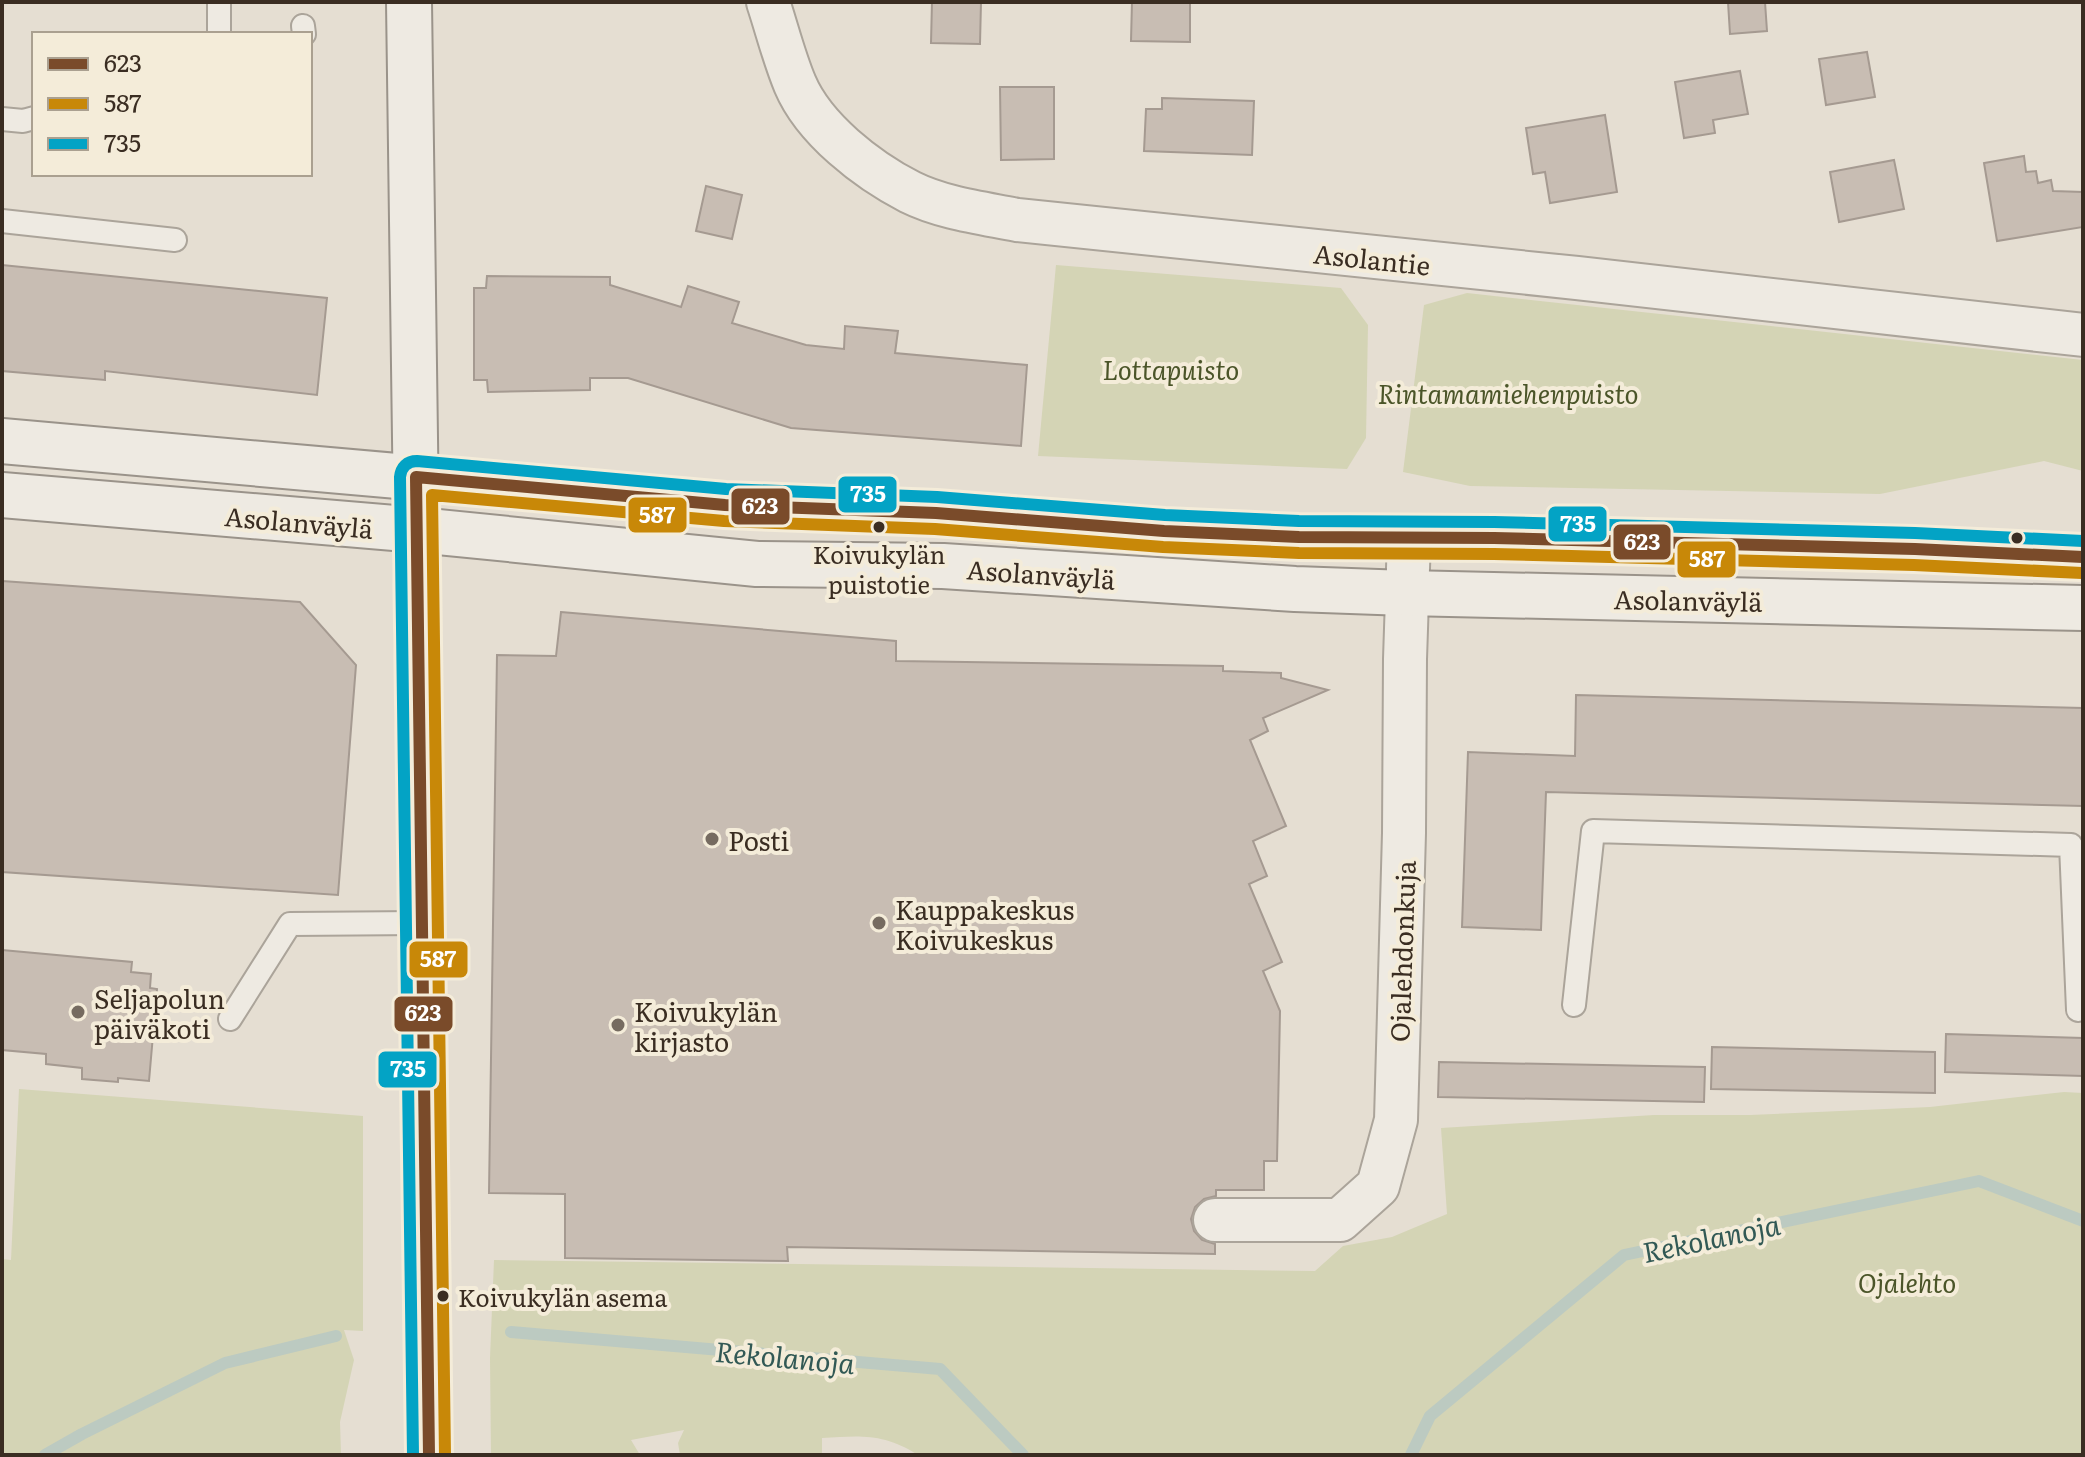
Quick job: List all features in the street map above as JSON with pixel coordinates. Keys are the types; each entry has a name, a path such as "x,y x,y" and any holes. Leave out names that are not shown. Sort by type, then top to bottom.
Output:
{"main road":[{"path":"409,2 429,1455"},
{"name":"Asolanväylä","path":"2,441 739,506 936,513 1164,531 1299,537 1915,549 2083,557"},
{"name":"Asolanväylä","path":"2,495 418,530 757,564 943,566 1280,589 2083,608"}],"street":[{"name":"Asolantie","path":"768,2 796,86 820,126 845,149 910,192 949,206 1017,220 2083,335"},
{"name":"Ojalehdonkuja","path":"1215,1220 1340,1220 1378,1186 1396,1120 1409,538"}],"lane":[{"path":"219,2 219,32"},
{"path":"2,119 32,119"},
{"path":"2,221 175,240"},
{"path":"1574,1005 1593,831 2071,845 2078,1010"},
{"path":"230,1019 290,924 420,923"}],"green space":[{"name":"Lottapuisto","path":"1056,265 1341,288 1368,325 1366,438 1347,469 1038,456"},
{"name":"Rintamamiehenpuisto","path":"1467,293 2083,360 2083,471 2044,461 1880,494 1470,486 1403,472 1424,305"},
{"path":"19,1089 363,1116 363,1331 344,1330 354,1360 340,1422 341,1455 2,1455 2,1259 11,1260"},
{"name":"Ojalehto","path":"2064,1092 2083,1093 2083,1455 918,1455 883,1439 860,1437 822,1438 822,1453 812,1455 680,1455 678,1443 684,1430 631,1440 640,1455 491,1455 490,1358 494,1260 1315,1271 1343,1246 1392,1237 1447,1214 1441,1128 1654,1115 1750,1115 1930,1107"}],"building":[{"path":"932,2 981,2 980,44 931,43"},
{"path":"1132,2 1190,2 1190,42 1131,41"},
{"path":"1728,2 1765,2 1767,31 1730,34"},
{"path":"1867,52 1875,97 1826,105 1819,59"},
{"path":"1740,71 1748,114 1713,120 1715,133 1684,138 1675,82"},
{"path":"1000,87 1054,87 1054,159 1001,160"},
{"path":"1162,98 1254,101 1252,155 1144,151 1146,109 1162,109"},
{"path":"1605,115 1617,192 1550,203 1545,172 1533,174 1526,128"},
{"path":"2024,156 2026,172 2036,171 2038,183 2051,180 2053,191 2083,192 2083,227 1997,241 1984,163"},
{"path":"1894,160 1904,209 1839,222 1830,172"},
{"path":"706,186 742,195 732,239 696,231"},
{"path":"2,265 327,298 317,395 105,371 105,380 2,371"},
{"path":"487,276 610,277 610,285 681,307 688,286 739,302 732,323 806,345 844,349 845,326 898,331 895,353 1027,365 1021,446 791,428 628,378 590,378 590,390 488,392 487,380 474,380 474,288 486,288"},
{"path":"2,581 300,602 356,665 338,895 2,872"},
{"name":"Kauppakeskus Koivukeskus","path":"561,612 896,641 896,661 1223,666 1223,671 1281,673 1281,678 1328,690 1263,718 1268,731 1250,740 1286,826 1253,841 1267,876 1249,884 1282,962 1263,971 1280,1011 1277,1161 1264,1161 1264,1190 1216,1190 1216,1196 1204,1199 1195,1207 1191,1219 1194,1231 1202,1240 1215,1244 1215,1254 787,1247 788,1261 565,1258 565,1194 489,1193 497,655 556,656"},
{"path":"1576,695 2083,708 2083,806 1546,792 1541,930 1462,927 1468,752 1575,756"},
{"name":"Seljapolun päiväkoti","path":"2,950 132,962 131,972 151,974 150,988 157,989 149,1081 82,1079 82,1068 46,1064 46,1054 2,1050"},
{"path":"1946,1034 2083,1038 2083,1076 1945,1072"},
{"path":"1712,1047 1935,1052 1935,1093 1711,1089"},
{"path":"1439,1062 1705,1067 1704,1102 1438,1097"}],"waterway":[{"name":"Rekolanoja","path":"1411,1455 1430,1416 1624,1255 1979,1181 2083,1221"},
{"name":"Rekolanoja","path":"511,1332 940,1369 1023,1455"},
{"name":"Rekolanoja","path":"45,1455 225,1363 336,1336"}],"transit line":[{"name":"735","path":"413,1455 400,477 407,463 417,461 726,489 937,497 1165,515 1299,521 1494,522 1915,533 2083,541"},
{"name":"623","path":"429,1455 416,477 725,505 936,513 1164,531 1299,537 1494,538 1915,549 2083,557"},
{"name":"587","path":"445,1455 432,495 724,521 935,529 1163,547 1299,553 1494,554 1914,565 2082,573"}],"place":[{"name":"Koivukylän puistotie","path":"879,527"},
{"name":"Posti","path":"712,839"},
{"name":"Kauppakeskus Koivukeskus","path":"879,923"},
{"name":"Seljapolun päiväkoti","path":"78,1012"},
{"name":"Koivukylän kirjasto","path":"618,1025"},
{"name":"Koivukylän asema","path":"443,1296"}]}
